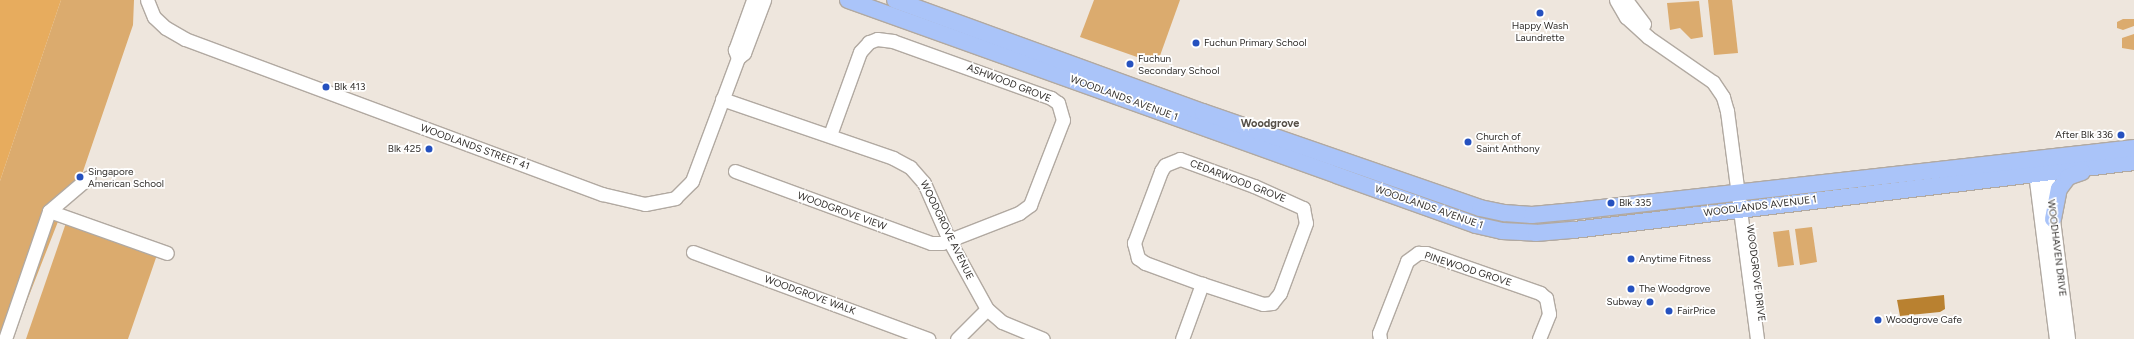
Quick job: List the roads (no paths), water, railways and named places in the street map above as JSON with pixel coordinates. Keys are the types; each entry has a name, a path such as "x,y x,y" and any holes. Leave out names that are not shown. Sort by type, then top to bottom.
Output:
{"main road":[{"name":"WOODLANDS AVENUE 1","path":"848,0 1476,225 1502,231 1536,233 1743,208 2040,166 2134,148"},
{"name":"WOODLANDS AVENUE 1","path":"895,0 1480,208 1532,215 1741,190 2040,166 2086,168 2134,162"},
{"path":"2053,219 2059,189 2068,177 2086,168"}],"street":[{"name":"WOODLANDS STREET 41","path":"147,0 154,17 166,28 185,39 490,153 631,202 645,204 663,202 675,198 688,187 697,170 738,58 744,53 764,0"},
{"name":"WOODLANDS STREET 41","path":"738,58 735,50 753,0"},
{"path":"1616,0 1626,17 1648,37 1713,82 1723,97 1728,111 1741,190"},
{"path":"1626,0 1639,21 1722,81 1730,93 1735,109 1743,208"},
{"name":"ASHWOOD GROVE","path":"830,135 860,52 869,42 877,39 893,41 1044,95 1058,103 1063,120 1030,205 1019,213 950,242"},
{"name":"WOODGROVE AVENUE","path":"722,99 830,135 901,161 919,175 950,242 987,309 1002,322 1043,339"},
{"name":"CEDARWOOD GROVE","path":"1180,159 1296,204 1306,215 1306,223 1280,293 1272,303 1263,304 1202,284 1145,263 1135,251 1134,243 1160,171 1165,165 1180,159"},
{"name":"WOODHAVEN DRIVE","path":"2040,166 2053,219 2068,339"},
{"name":"WOODHAVEN DRIVE","path":"2040,166 2056,339"},
{"name":"WOODGROVE VIEW","path":"735,171 931,243 950,242"},
{"path":"5,339 49,211 90,177"},
{"name":"WOODGROVE DRIVE","path":"1743,208 1757,339"},
{"name":"WOODGROVE DRIVE","path":"1743,208 1764,339"},
{"path":"49,211 167,253"},
{"name":"WOODGROVE WALK","path":"693,252 928,339"},
{"name":"PINEWOOD GROVE","path":"1380,339 1379,333 1407,261 1418,253 1426,253 1540,293 1546,298 1549,314 1539,339"},
{"path":"1182,339 1202,284"},
{"path":"957,339 987,309"}],"place":[{"name":"Happy Wash Laundrette","path":"1540,13"},
{"name":"Fuchun Primary School","path":"1196,43"},
{"name":"Fuchun Secondary School","path":"1130,64"},
{"name":"Blk 413","path":"326,87"},
{"name":"After Blk 336","path":"2121,135"},
{"name":"Church of Saint Anthony","path":"1468,142"},
{"name":"Blk 425","path":"429,149"},
{"name":"Singapore American School","path":"80,177"},
{"name":"Blk 335","path":"1611,203"},
{"name":"Anytime Fitness","path":"1631,259"},
{"name":"The Woodgrove","path":"1631,289"},
{"name":"Subway","path":"1650,302"},
{"name":"FairPrice","path":"1669,311"},
{"name":"Woodgrove Cafe","path":"1878,320"}],"district":[{"name":"Woodgrove","path":"1270,124"}]}
